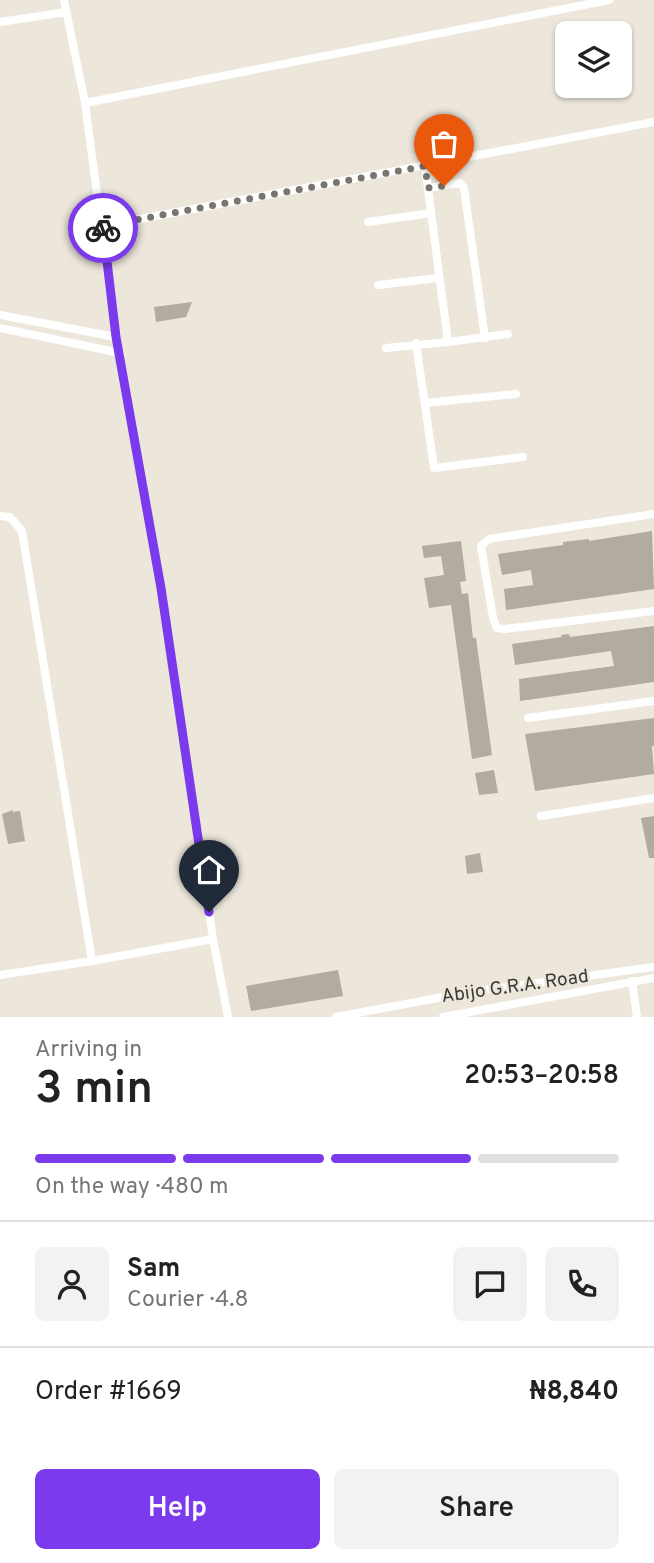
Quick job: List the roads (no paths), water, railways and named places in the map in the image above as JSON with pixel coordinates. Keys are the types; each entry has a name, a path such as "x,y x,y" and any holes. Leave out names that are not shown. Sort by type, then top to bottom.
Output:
{"street":[{"path":"64,0 85,103 116,337 161,588 213,939 228,1017"},
{"path":"85,103 609,0"},
{"path":"0,22 66,12"},
{"path":"103,226 654,122"},
{"path":"425,166 449,342"},
{"path":"428,188 460,183 464,188 485,338"},
{"path":"368,222 431,213"},
{"path":"378,285 439,278"},
{"path":"0,314 116,337"},
{"path":"0,328 120,353"},
{"path":"386,348 508,334"},
{"path":"416,344 434,467 523,457"},
{"path":"425,403 516,394"},
{"path":"654,514 489,539 481,546 497,628 654,611"},
{"path":"0,516 10,517 22,531 92,961"},
{"path":"528,718 654,701"},
{"path":"541,816 654,798"},
{"path":"0,975 213,939"},
{"name":"Abijo G.R.A. Road","path":"335,1017 470,992 654,967"},
{"name":"Abijo G.R.A. Road","path":"443,1017 654,978"},
{"path":"632,981 637,1017"}]}
